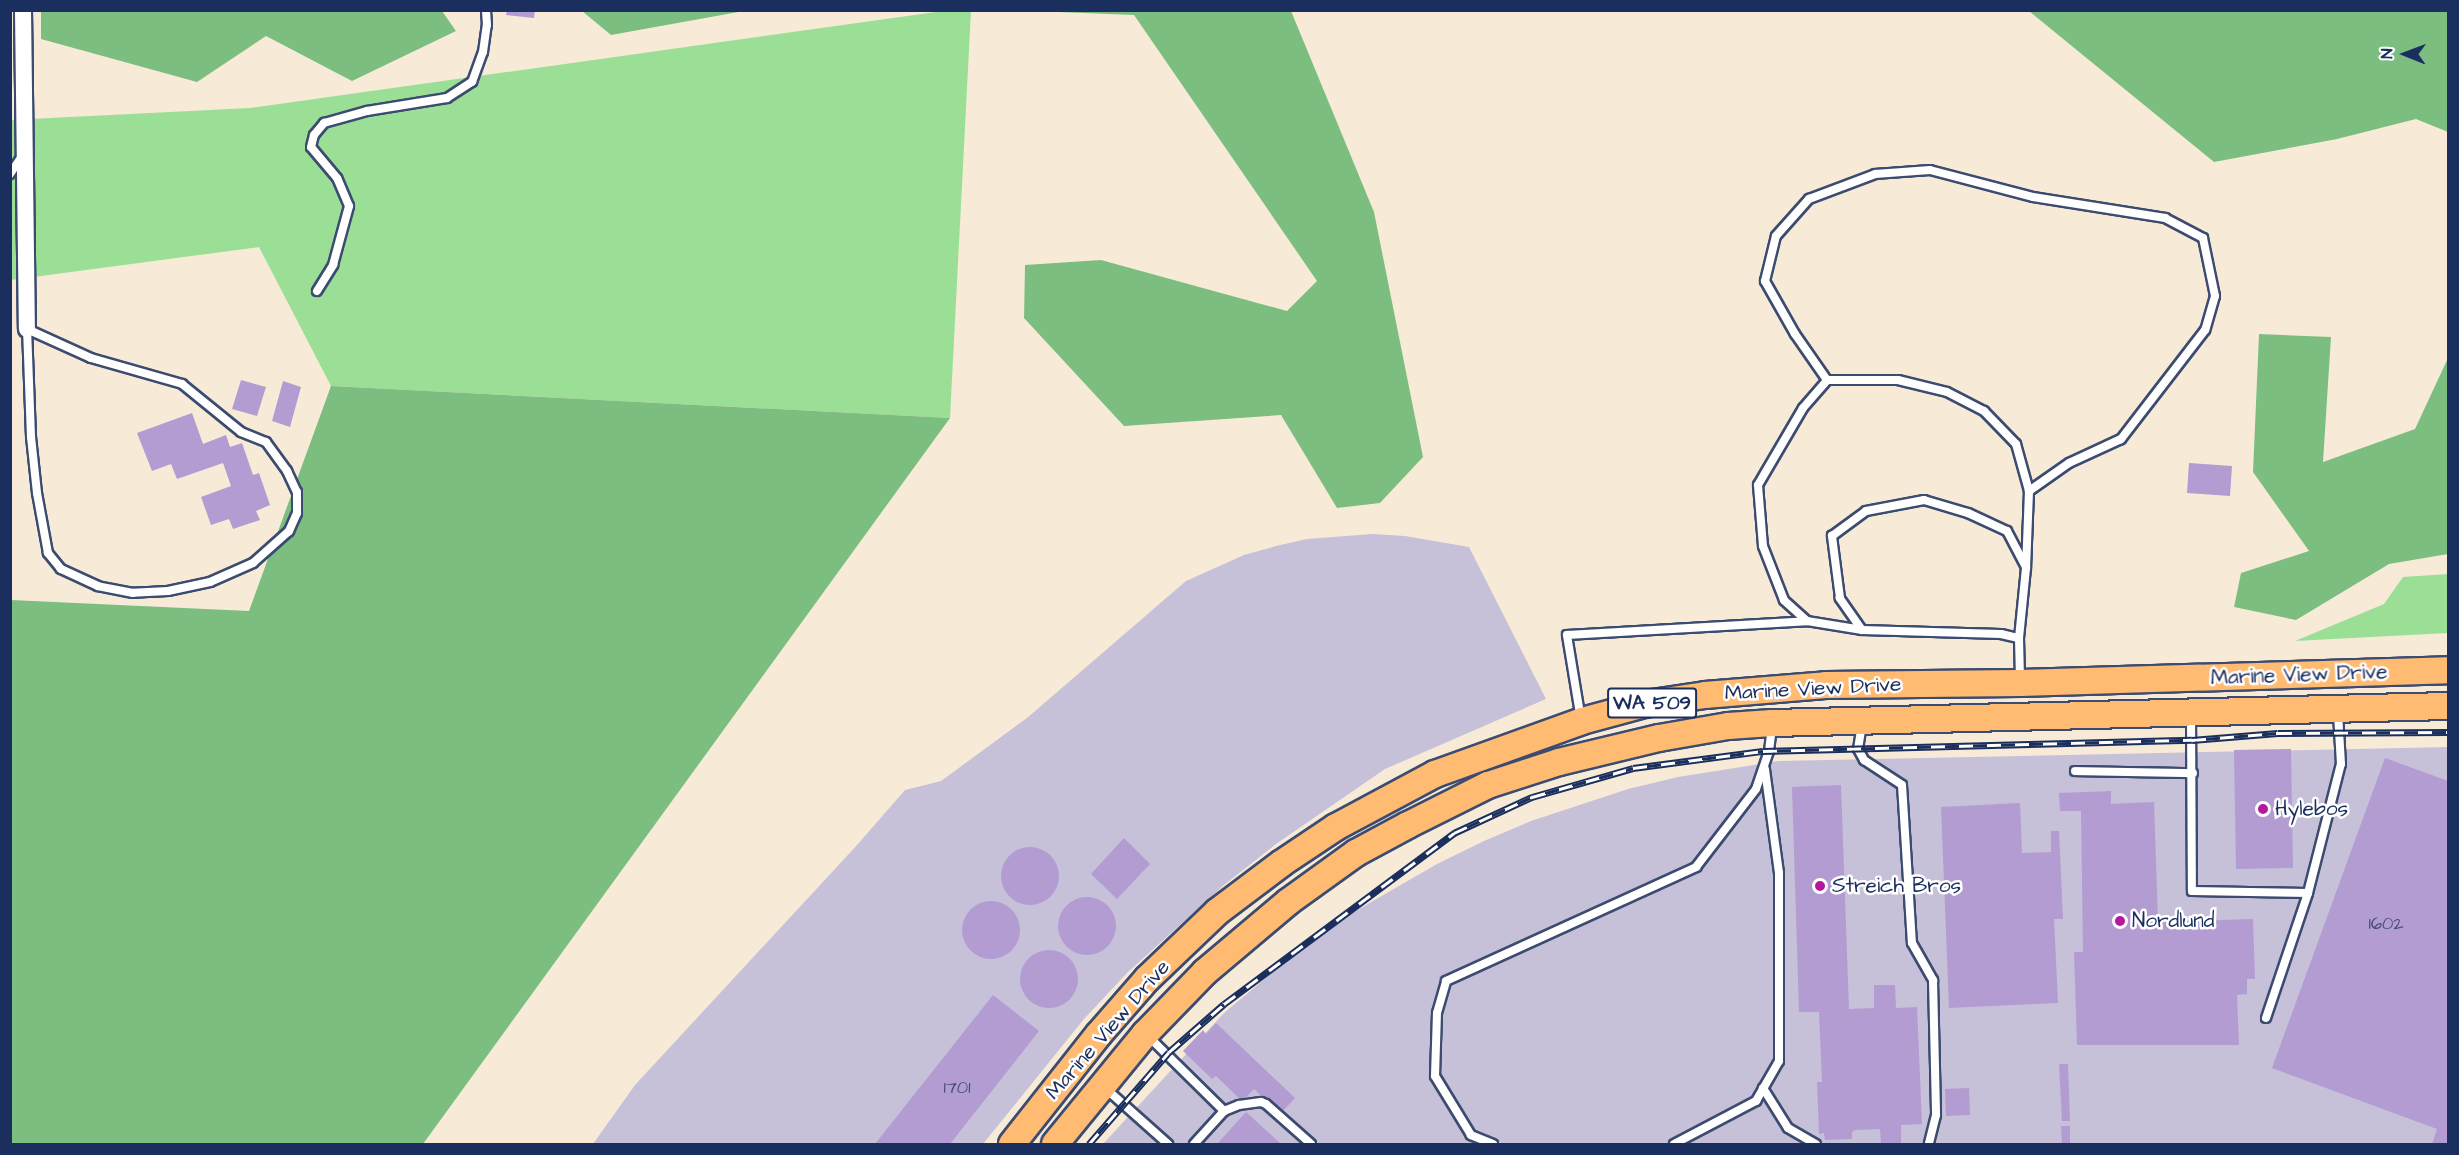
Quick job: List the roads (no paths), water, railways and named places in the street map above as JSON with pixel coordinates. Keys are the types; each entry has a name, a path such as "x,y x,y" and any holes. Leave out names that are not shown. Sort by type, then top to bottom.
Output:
{"main road":[{"name":"Marine View Drive","path":"1012,1144 1099,1034 1147,979 1217,912 1282,863 1336,826 1435,774 1582,721 1645,704 1705,694 1826,685 2020,683 2448,670"},
{"name":"Marine View Drive","path":"1055,1144 1145,1034 1205,972 1288,902 1356,853 1488,785 1570,760 1659,738 1728,726 1863,720 2448,706"}],"street":[{"path":"23,10 23,154 27,329"}],"lane":[{"path":"317,291 336,257 349,206 337,178 311,147 314,135 324,123 367,111 447,98 472,82 483,52 487,25 486,10"},
{"path":"10,174 23,154"},
{"path":"1827,380 1795,334 1765,281 1776,236 1809,199 1875,174 1930,170 2033,197 2164,218 2204,238 2214,296 2205,330 2121,439 2069,463 2029,490"},
{"path":"27,329 91,358 182,384 241,432 266,442 287,471 297,492 297,513 289,531 253,563 210,582 168,591 133,593 98,586 61,569 48,553 43,525 31,437 27,329"},
{"path":"1807,621 1784,600 1763,546 1758,485 1803,408 1827,380 1898,380 1947,392 1984,411 2016,444 2029,490 2026,568 2019,638 2020,683"},
{"path":"1862,630 1840,598 1832,536 1866,511 1924,500 1968,513 2007,531 2026,568"},
{"path":"1582,721 1567,635 1807,621 1862,630 2001,634 2019,638"},
{"path":"2266,1018 2308,893 2341,764 2337,709"},
{"path":"2191,712 2192,891 2308,893"},
{"path":"1863,720 1858,749 1864,760 1902,784 1912,943 1933,980 1936,1115 1929,1144"},
{"path":"1493,1144 1471,1136 1435,1076 1437,1013 1446,981 1696,867 1756,789 1764,766 1772,723"},
{"path":"1674,1144 1756,1101 1779,1061 1779,873 1764,766"},
{"path":"2076,771 2193,773"},
{"path":"1145,1034 1224,1111"},
{"path":"1102,1085 1168,1144"},
{"path":"1763,1088 1788,1128 1816,1144"},
{"path":"1194,1144 1224,1111 1249,1103 1266,1104 1311,1144"}],"railway":[{"path":"1089,1144 1169,1052 1224,1004 1454,833 1532,797 1633,768 1763,751 2192,740 2278,733 2448,732"}],"place":[{"name":"Hylebos","path":"2263,809"},
{"name":"Streich Bros","path":"1820,886"},
{"name":"Nordlund","path":"2120,921"}]}
